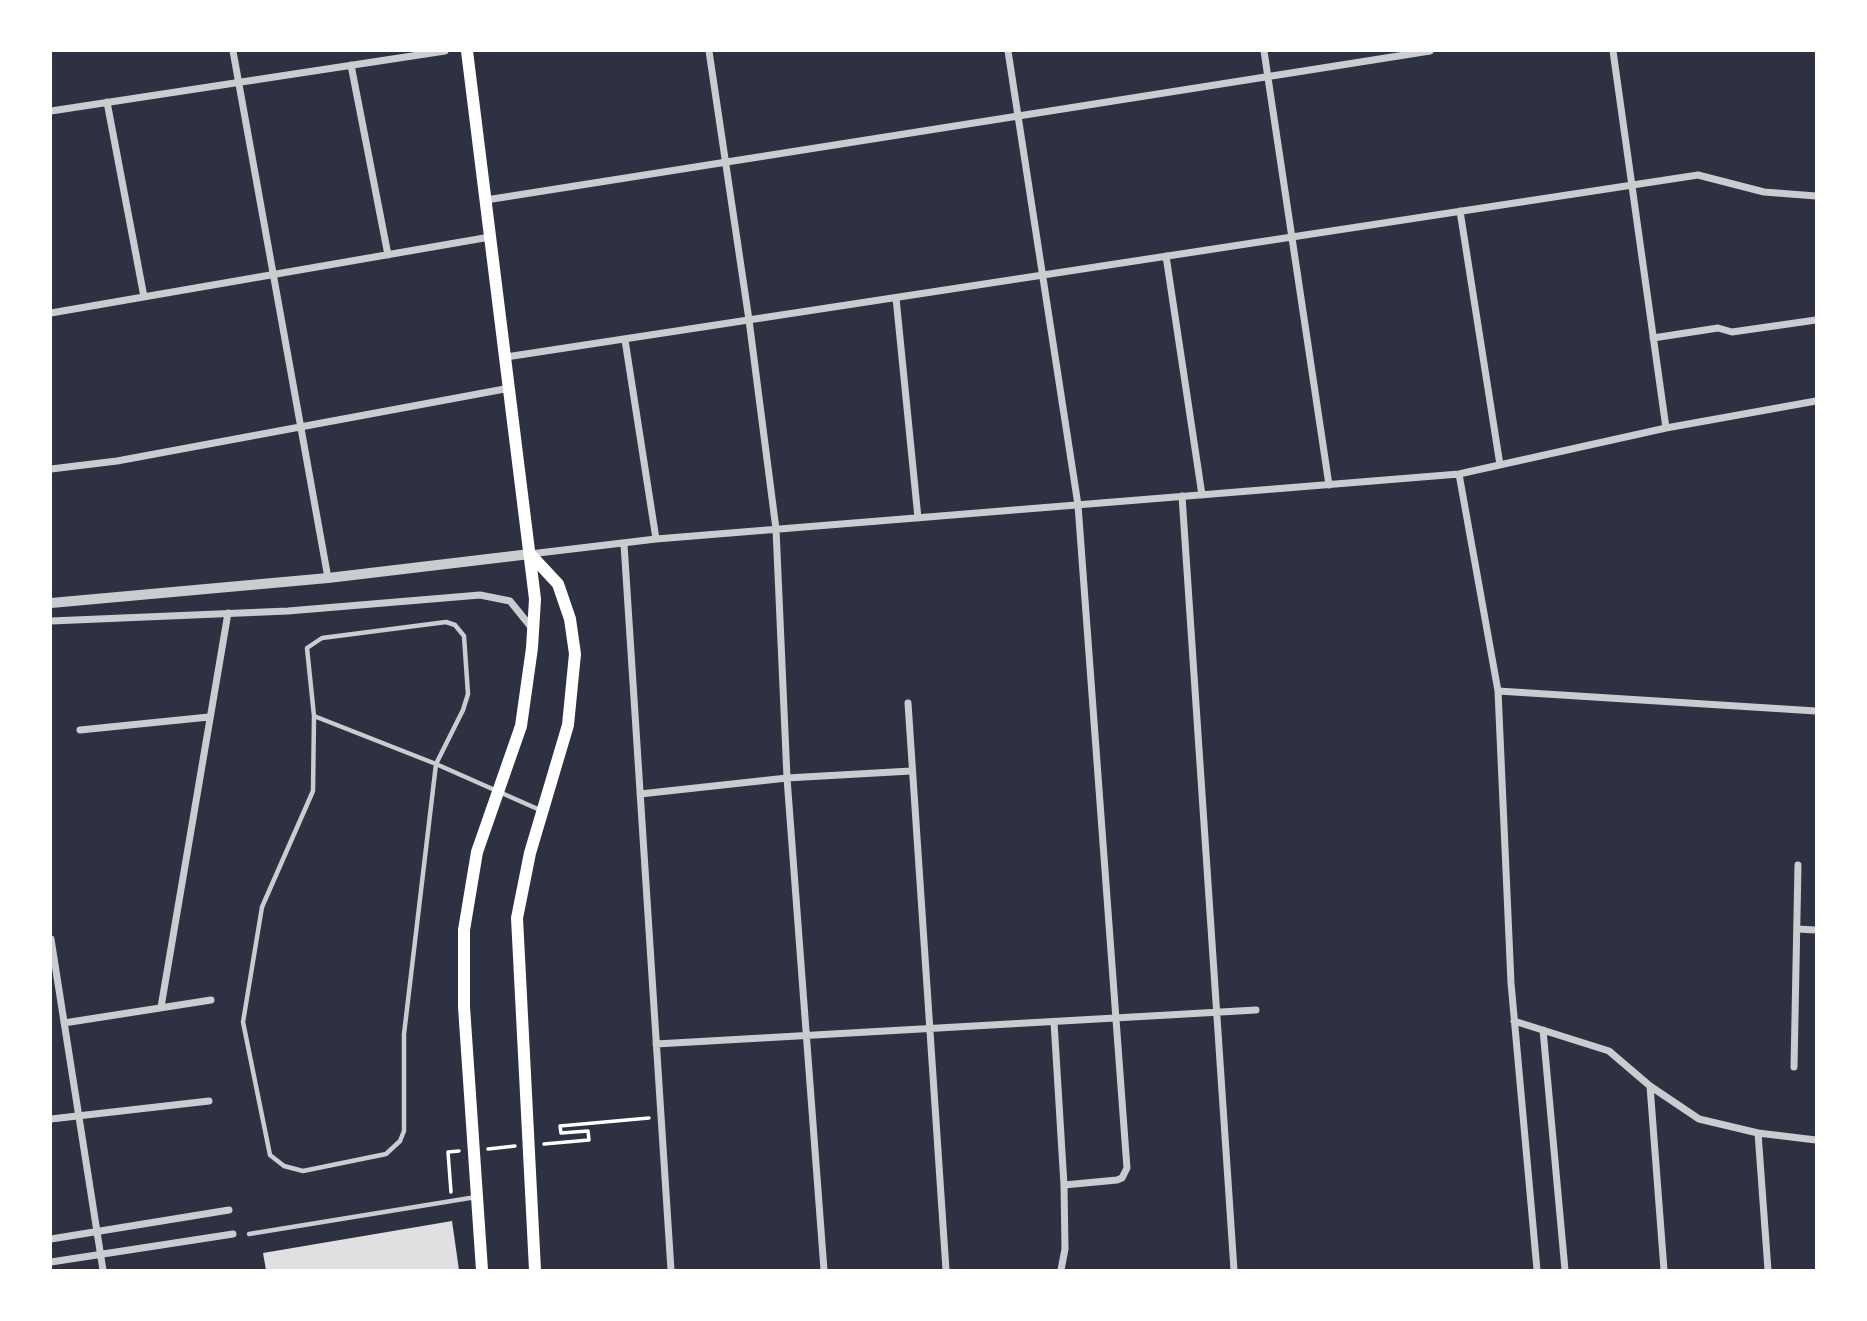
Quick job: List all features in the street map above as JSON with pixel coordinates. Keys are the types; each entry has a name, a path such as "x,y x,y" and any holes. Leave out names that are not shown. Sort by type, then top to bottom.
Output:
{"main road":[{"path":"467,51 535,599 521,726 477,852 464,930 464,1007 482,1270"},
{"path":"530,554 558,584 570,619 575,654 568,725 522,886 517,918 535,1270"}],"street":[{"path":"233,51 328,578"},
{"path":"51,111 445,51"},
{"path":"709,51 749,320 776,529 787,778 824,1270"},
{"path":"1008,51 1078,505 1118,1018 1126,1172 1117,1180 1064,1185"},
{"path":"1264,51 1329,485"},
{"path":"486,200 1430,51"},
{"path":"1613,51 1666,428"},
{"path":"351,65 388,255"},
{"path":"107,102 144,297"},
{"path":"506,357 1698,175 1764,192 1816,196"},
{"path":"1461,211 1500,465"},
{"path":"51,313 490,237"},
{"path":"1166,256 1202,495"},
{"path":"896,298 918,517"},
{"path":"1653,338 1718,328 1732,332 1816,320"},
{"path":"625,340 656,539"},
{"path":"51,468 117,461 510,388"},
{"path":"51,603 328,578 656,539 1460,474 1666,428 1816,401"},
{"path":"1460,474 1498,691 1514,1021 1537,1270"},
{"path":"1182,496 1234,1270"},
{"path":"624,544 671,1270"},
{"path":"51,621 228,613 480,595 510,601 533,631"},
{"path":"161,1007 228,613"},
{"path":"1498,691 1816,711"},
{"path":"908,703 946,1270"},
{"path":"80,730 209,717"},
{"path":"640,794 787,778 911,771"},
{"path":"1794,1067 1798,864"},
{"path":"1797,929 1816,930"},
{"path":"51,939 103,1270"},
{"path":"64,1023 211,1000"},
{"path":"51,1006 60,1004"},
{"path":"656,1044 1256,1010"},
{"path":"1514,1021 1609,1051 1650,1086 1699,1119 1758,1133 1816,1140"},
{"path":"1054,1022 1064,1185 1065,1250 1061,1270"},
{"path":"1543,1030 1564,1270"},
{"path":"1650,1086 1664,1270"},
{"path":"51,1119 209,1101"},
{"path":"1758,1133 1768,1270"},
{"path":"51,1240 229,1210"},
{"path":"51,1262 233,1234"}],"lane":[{"path":"436,623 455,625 464,636 468,694 463,710 436,764 404,1034 404,1131 393,1148 375,1158 303,1171 284,1166 270,1155 243,1022 262,907 313,791 314,716 307,652 315,640 436,623"},
{"path":"314,716 436,764 543,811"},
{"path":"249,1234 477,1197"}],"path":[{"path":"589,1140 588,1131 561,1133 560,1126 661,1116"},
{"path":"448,1152 450,1177"}],"building":[{"path":"452,1221 459,1270 266,1270 263,1253"}]}
